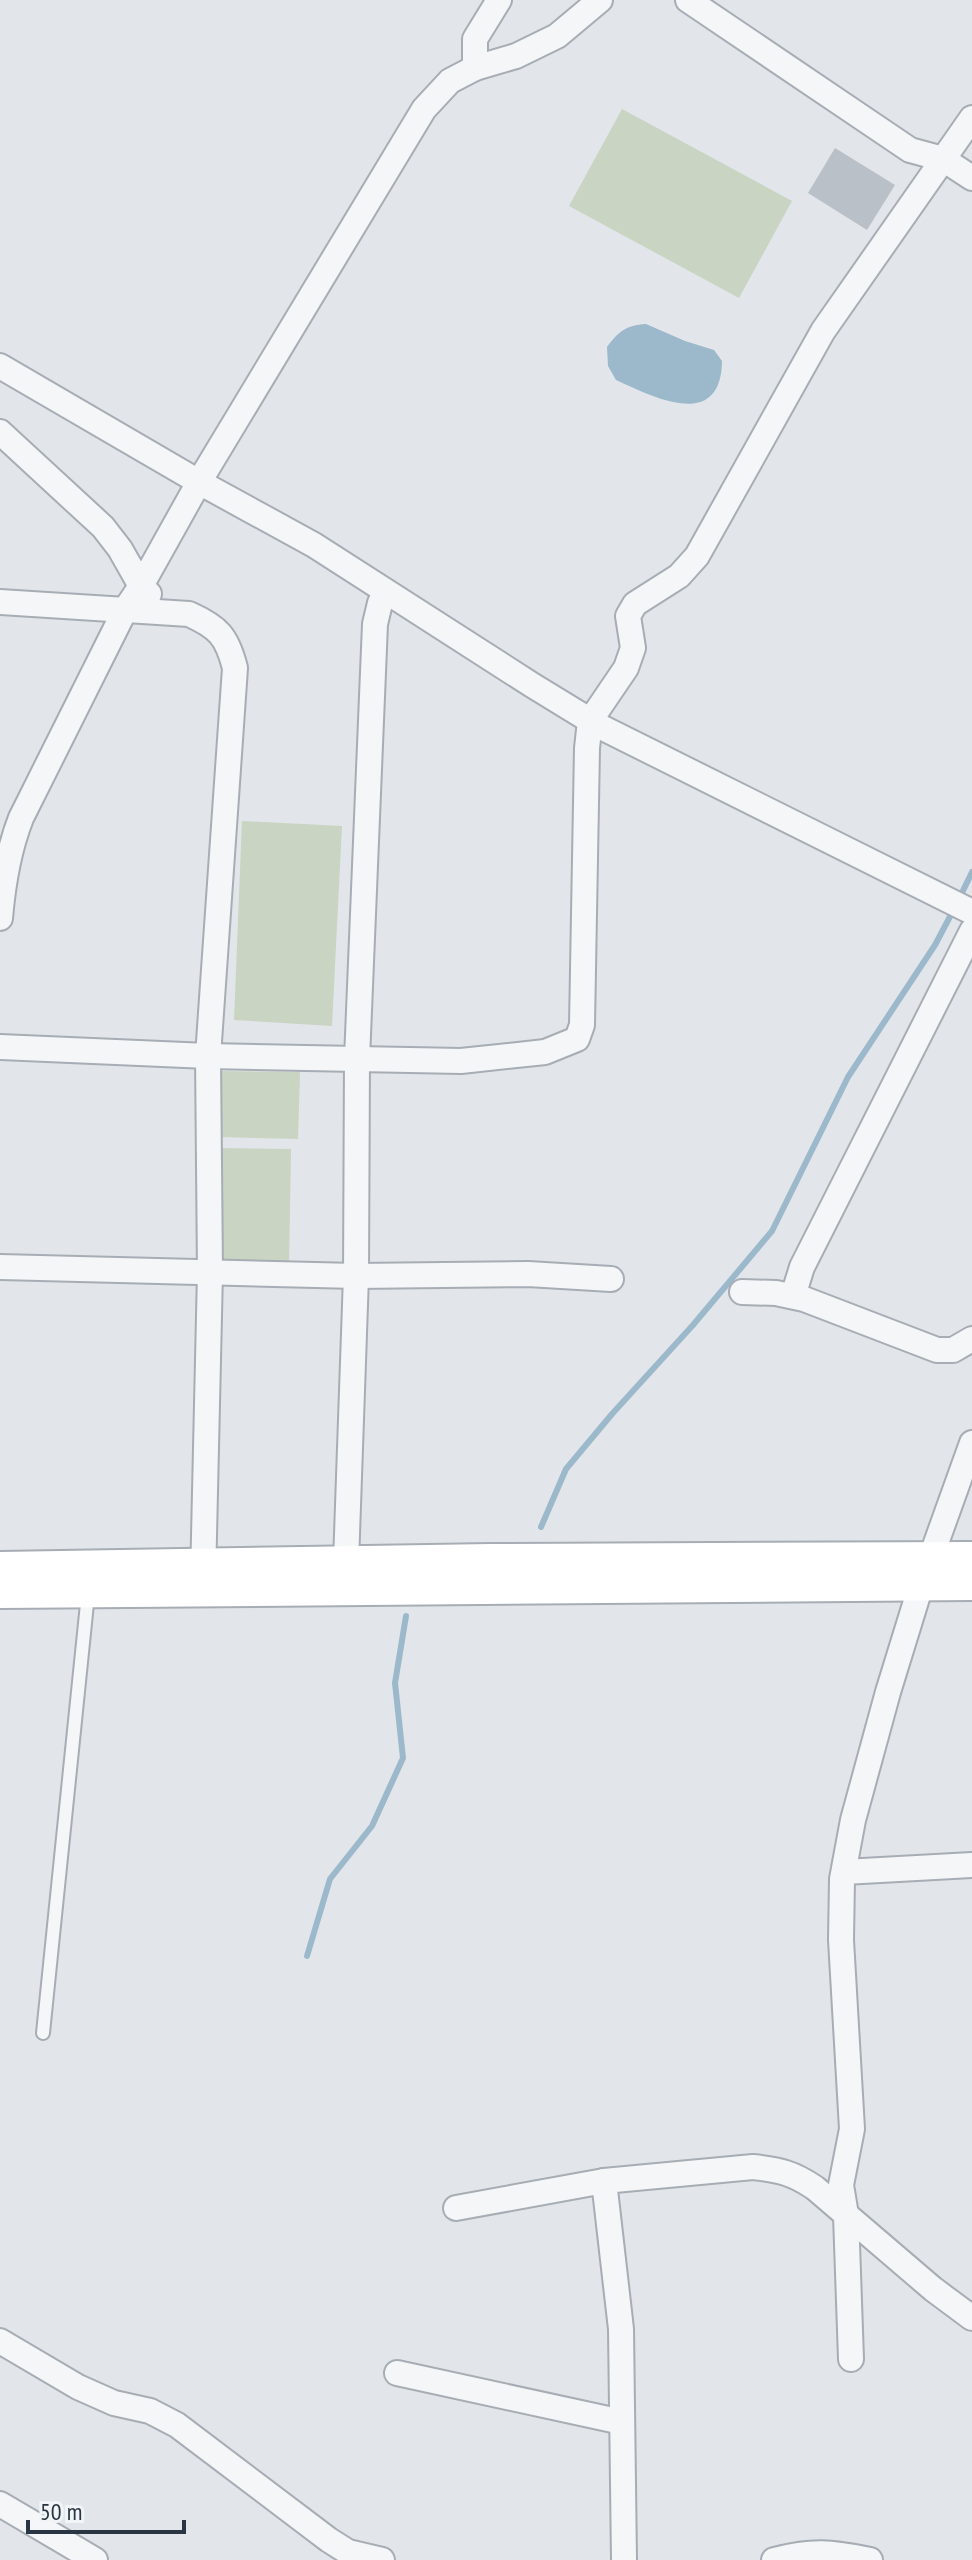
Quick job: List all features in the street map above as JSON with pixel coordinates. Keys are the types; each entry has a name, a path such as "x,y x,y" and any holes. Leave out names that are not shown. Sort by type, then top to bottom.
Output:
{"street":[{"path":"475,68 475,39 499,0"},
{"path":"0,918 10,846 10,818 199,482 424,109 450,81 475,68 516,56 557,36 600,0"},
{"path":"688,0 910,150 943,159 972,178"},
{"path":"0,1047 208,1056 461,1061 545,1052 577,1039 582,1025 586,763 590,721 626,668 633,648 628,616 635,604 679,576 697,556 823,331 972,118"},
{"path":"0,366 314,545 590,721 972,912"},
{"path":"0,432 103,527 141,586 165,612"},
{"path":"346,1563 356,1276 357,1059 375,624 386,593"},
{"path":"0,602 189,614 212,624 224,637 235,668 208,1056 210,1272 203,1578"},
{"path":"793,1296 802,1267 972,931"},
{"path":"0,1267 356,1276 528,1274 611,1279"},
{"path":"742,1292 793,1296 937,1350 953,1350 972,1339"},
{"path":"851,2359 846,2215 841,2185 852,2129 841,1940 844,1872 861,1792 926,1572 972,1443"},
{"path":"0,1568 203,1578 926,1572 972,1558"},
{"path":"0,1592 88,1591 346,1563 491,1560 926,1572 972,1584"},
{"path":"844,1872 972,1865"},
{"path":"456,2208 604,2181 753,2167 773,2169 795,2174 972,2318"},
{"path":"604,2181 621,2329 624,2560"},
{"path":"0,2341 78,2387 114,2403 150,2411 177,2425 329,2540 348,2552 382,2560"},
{"path":"397,2373 622,2422"},
{"path":"0,2504 95,2560"},
{"path":"774,2560 798,2554 832,2552 870,2560"}],"lane":[{"path":"43,2033 88,1591"}],"green space":[{"path":"622,109 792,201 739,298 569,206"},
{"path":"242,821 342,826 332,1026 234,1020"},
{"path":"219,1071 300,1072 298,1139 217,1137"},
{"path":"217,1148 291,1149 289,1267 216,1266"}],"water":[{"path":"646,324 714,350 722,361 719,383 710,396 698,403 682,404 616,380 608,366 607,347 623,330"}],"building":[{"path":"835,148 895,185 867,230 808,193"}],"waterway":[{"path":"959,899 972,872"},
{"path":"541,1527 566,1469 772,1231 848,1077 935,945 954,909"},
{"path":"307,1956 330,1879 372,1826 403,1758 395,1683 406,1616"}]}
